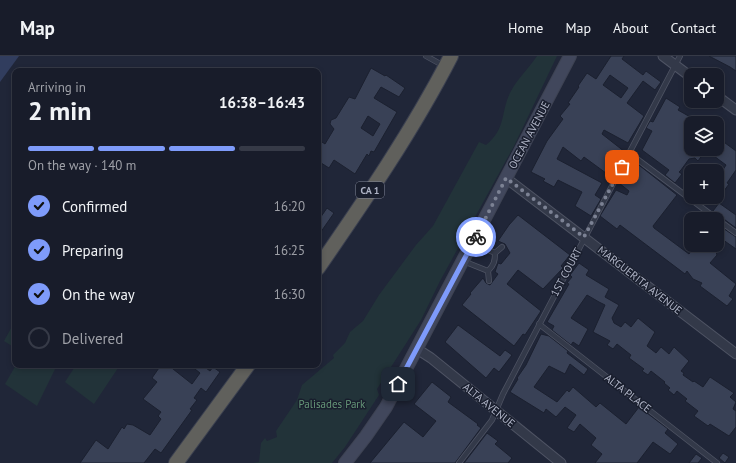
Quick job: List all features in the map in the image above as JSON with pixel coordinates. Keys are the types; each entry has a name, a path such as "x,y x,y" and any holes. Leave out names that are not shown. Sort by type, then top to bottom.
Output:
{"highway":[{"name":"CA 1","path":"321,264 380,175 448,61"},
{"path":"176,463 246,368"}],"main road":[{"name":"OCEAN AVENUE","path":"345,463 380,416 464,261 570,56"}],"street":[{"path":"663,56 684,72"},
{"path":"724,101 736,110"},
{"name":"MARGUERITA AVENUE","path":"506,178 736,354"},
{"name":"ALTA AVENUE","path":"417,348 432,358 561,463"}],"lane":[{"path":"426,56 448,61"},
{"name":"1ST COURT","path":"459,463 489,425 584,237 680,56"},
{"path":"629,153 708,212"},
{"path":"724,224 736,233"},
{"path":"473,243 495,253"},
{"path":"489,281 488,272 495,261 495,253 502,247"},
{"path":"464,261 488,272"},
{"name":"ALTA PLACE","path":"539,324 717,463"}],"green space":[{"name":"Palisades Park","path":"537,56 557,56 514,146 440,281 421,320 377,389 379,395 345,447 332,463 253,463 259,462 261,443 265,438 267,441 277,437 276,431 297,400 302,385 334,358 333,355 345,343 350,332 363,321 379,295 416,245 433,226 479,142 486,145 493,139 500,126 511,91"},
{"path":"12,326 12,346 4,341"},
{"path":"14,368 56,368 37,406 5,384"},
{"path":"74,368 118,368 94,404 65,382"}],"water":[{"path":"0,56 19,56 0,82"}],"building":[{"path":"611,56 624,56 622,59 643,75 646,71 661,82 655,90 643,81 627,103 644,116 628,143 604,130 602,134 625,152 610,176 584,157 581,161 563,147 557,159 602,183 595,195 601,199 591,216 575,206 582,192 558,180 554,187 543,181 545,179 531,172 547,141 563,119 560,116 570,104 568,103 587,73 596,79","holes":["610,75 628,88 621,98 603,85"]},
{"path":"709,56 736,56 736,71 730,67"},
{"path":"371,68 385,76 386,75 405,88 399,97 381,87 374,98 397,112 374,152 371,151 369,156 367,154 355,174 334,160 329,168 321,163 321,144 322,142 325,144 334,129 330,124 331,120 336,118 349,97 355,99","holes":["368,116 380,124 373,136 361,128"]},
{"path":"666,98 680,107 678,110 688,116 684,116 684,156 702,156 698,161 695,158 689,159 684,164 679,172 682,174 675,183 665,175 669,170 642,150 652,131 646,128 650,121 653,122"},
{"path":"724,142 736,151 736,170 727,183 729,184 724,191 724,168 726,165 714,156 724,156"},
{"path":"635,162 677,195 653,226 684,250 684,252 689,254 690,252 716,252 717,255 710,263 736,284 729,296 733,299 727,306 700,286 702,283 693,279 687,271 685,274 620,225 617,229 600,216 616,190 627,195 629,191 619,183"},
{"path":"718,204 720,204 736,215 736,228 724,219 724,212 713,211"},
{"path":"327,208 334,213 321,232 321,217"},
{"path":"518,215 570,255 561,266 563,268 543,289 518,270 507,284 541,311 525,335 523,334 514,346 462,305 483,278 486,283 490,285 498,274 495,272 498,263 501,264 510,253 505,244 498,241"},
{"path":"724,229 736,237 736,249 724,241"},
{"path":"579,263 589,270 586,275 609,289 605,297 619,305 612,318 614,323 621,327 625,322 631,327 638,318 655,332 647,346 656,353 661,347 669,354 674,347 689,361 681,371 684,373 683,375 703,387 710,377 734,393 730,397 736,402 733,409 736,411 736,427 729,436 710,424 708,426 694,416 698,411 685,401 687,399 677,391 674,395 668,390 670,388 664,383 665,382 651,371 648,375 642,371 644,369 629,358 631,355 617,344 613,349 607,345 610,341 593,332 605,305 587,295 571,318 588,329 579,346 573,342 571,345 552,330 554,326 547,322 569,284 567,283 572,277 570,275"},
{"path":"458,325 500,356 505,350 512,355 499,372 494,368 486,378 445,342"},
{"path":"541,334 549,336 568,351 567,353 588,369 584,375 570,364 565,374 549,366 534,387 557,402 567,390 569,392 573,387 596,407 600,403 626,424 639,407 668,429 665,433 678,444 670,454 653,442 637,463 595,463 602,454 591,445 596,438 580,424 574,432 567,428 576,415 565,407 556,417 546,409 544,413 510,392 526,365"},
{"path":"159,368 172,368 192,384 200,373 194,368 206,368 210,371 212,368 214,368 220,372 206,392 201,388 194,398 197,400 190,409 192,410 161,453 155,449 144,463 80,463 96,440 108,449 122,427 124,429 127,424 133,425 150,435 161,419 158,416 161,412 143,399 157,382 152,378"},
{"path":"432,382 451,397 448,402 478,424 477,425 481,428 455,463 370,463 404,422 423,437 436,421 414,404"},
{"path":"487,433 498,441 495,444 512,458 508,463 464,463"},
{"path":"723,453 729,457 725,463 719,458"},
{"path":"696,454 702,458 698,463 689,463"}],"way so far":[{"path":"476,237 506,178 584,237 622,167"}],"route":[{"path":"398,384 476,237"}]}
